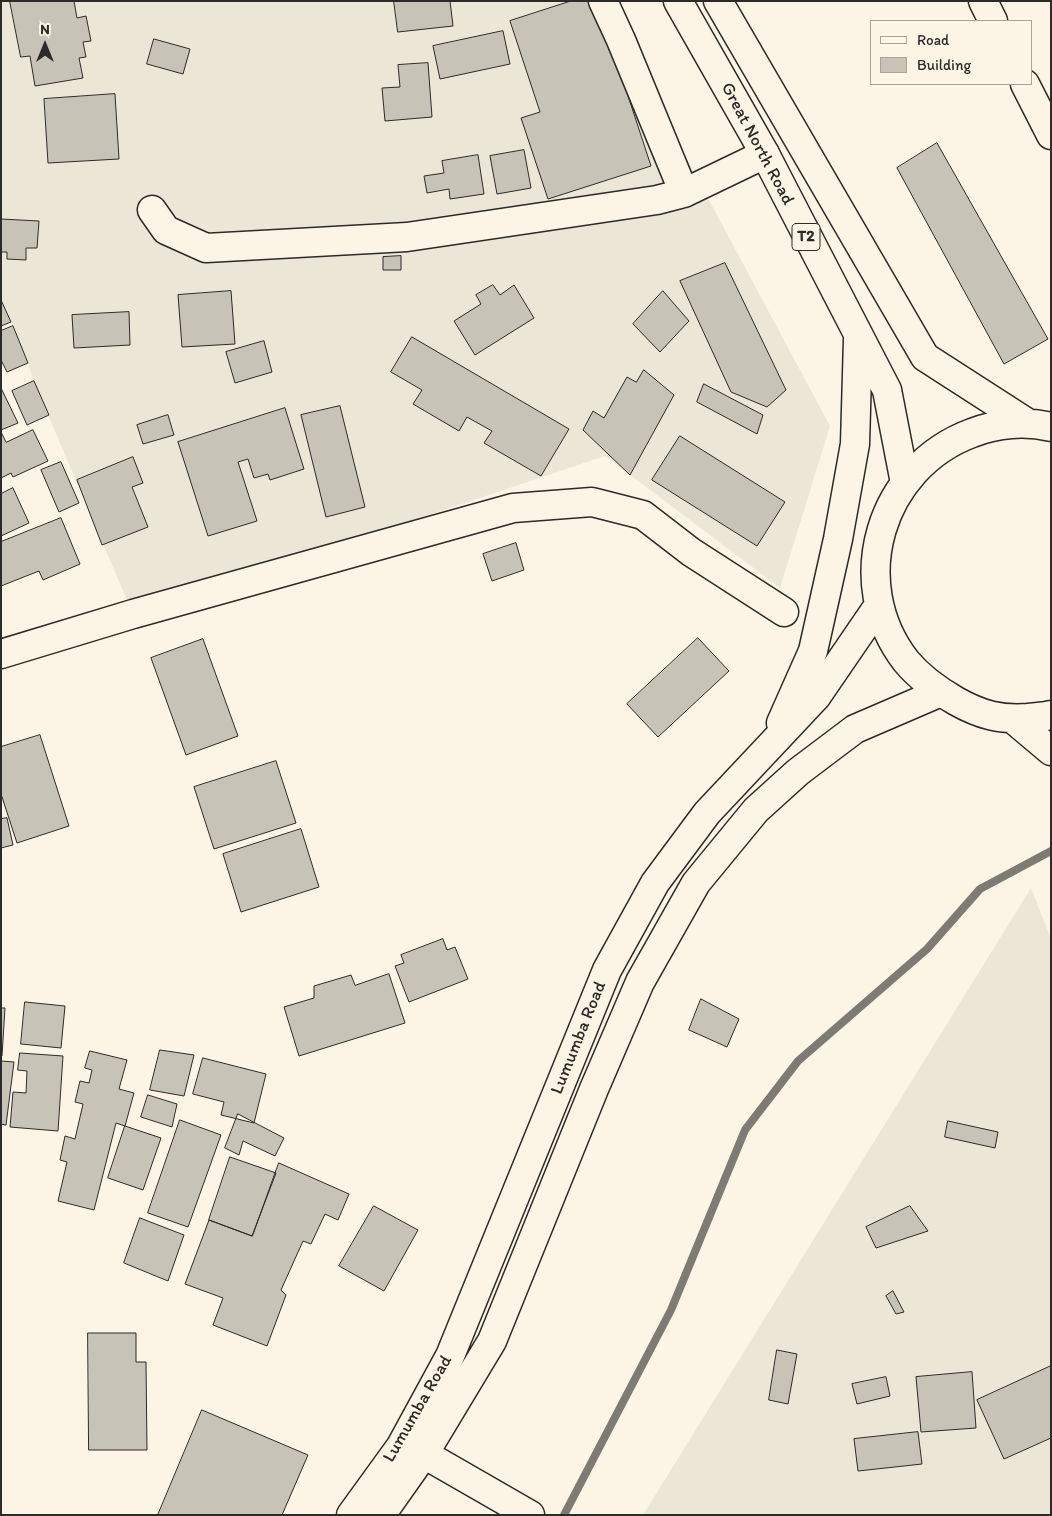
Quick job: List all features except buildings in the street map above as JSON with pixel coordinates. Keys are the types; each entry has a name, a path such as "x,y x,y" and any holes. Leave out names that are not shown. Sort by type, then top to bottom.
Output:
{"main road":[{"path":"603,1 684,193"},
{"name":"Great North Road","path":"678,1 765,154 887,390 905,483"},
{"name":"Great North Road","path":"718,1 925,357 1040,426"},
{"path":"983,1 992,20"},
{"path":"1026,85 1051,135"},
{"path":"152,210 166,230 206,248 407,237 656,200 684,193 765,154"},
{"path":"772,742 813,651 838,539 855,444 858,337"},
{"path":"1040,426 1005,425 982,429 960,437 939,450 921,465 905,483 888,511 878,541 875,574 879,605 890,635 906,661 928,683 975,711 994,717 1013,719 1051,715"},
{"path":"1,654 133,614 512,508 592,502 643,515 691,552 784,612"},
{"name":"Lumumba Road","path":"381,1515 413,1450 606,970 655,883 707,813 816,697 879,605"},
{"name":"Lumumba Road","path":"351,1515 413,1450 492,1341 594,1089 640,982 696,883 756,810 798,772 855,730 941,692"},
{"path":"1013,719 1051,751"},
{"path":"413,1450 530,1515"}],"shaded area":[{"path":"1,1 581,1 673,133 830,426 780,588 605,456 133,614 1,300"},
{"path":"1031,888 1051,939 1051,1515 643,1515"}],"waterway":[{"path":"564,1515 671,1310 745,1130 798,1061 927,949 980,889 1051,851"}]}
